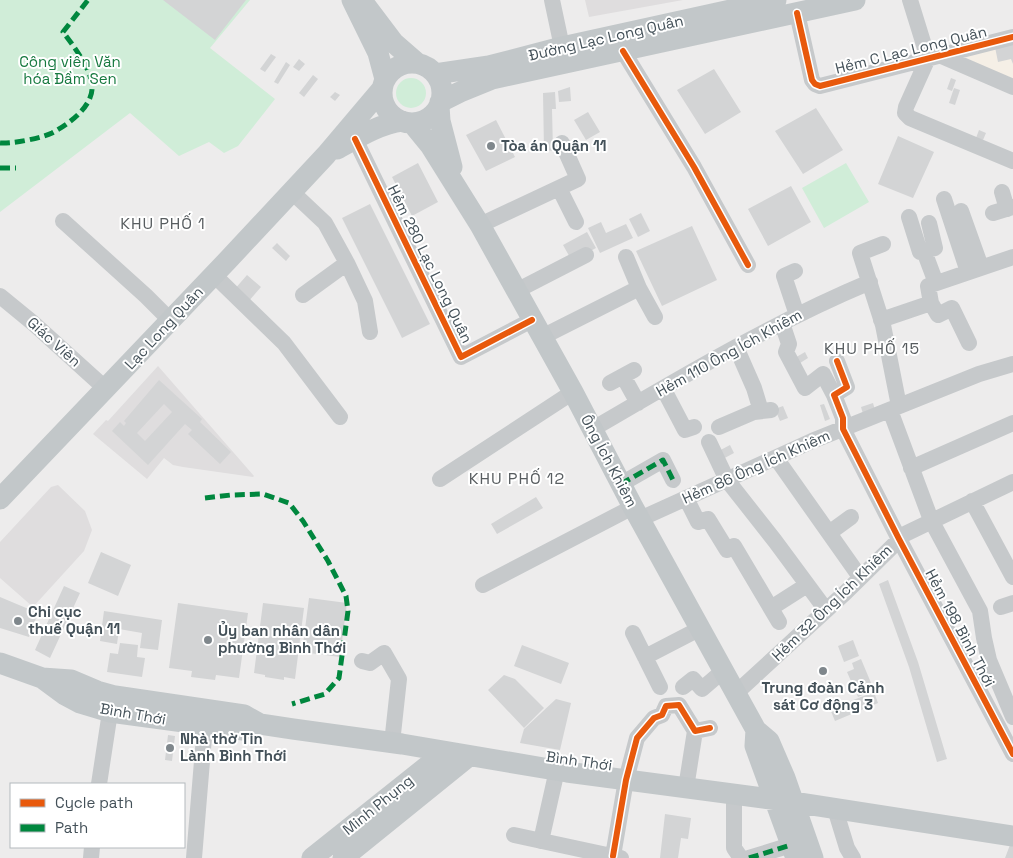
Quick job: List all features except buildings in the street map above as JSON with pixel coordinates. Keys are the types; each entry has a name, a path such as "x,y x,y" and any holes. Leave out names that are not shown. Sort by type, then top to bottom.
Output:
{"main road":[{"path":"352,0 378,53 384,104 387,110 392,115 407,122 430,145 460,193"},
{"path":"362,0 394,43 417,63 430,69 435,74 441,87 440,104 444,138 460,193"},
{"name":"Đường Lạc Long Quân","path":"440,104 455,94 492,79 855,0"},
{"name":"Đường Lạc Long Quân","path":"435,74 470,70 562,47 770,1"},
{"path":"326,155 383,85 394,68 401,64 417,63"},
{"path":"326,155 393,122 407,122 428,118 440,104"},
{"path":"362,136 389,133 407,138 436,157"},
{"name":"Lạc Long Quân","path":"0,499 171,321 326,155"},
{"name":"Ông Ích Khiêm","path":"460,193 516,290 756,730 755,746 784,801"},
{"name":"Bình Thới","path":"0,663 42,678 80,702 110,712 206,717"},
{"name":"Bình Thới","path":"42,678 71,680 97,691 206,717 243,730 260,724 556,770 784,801 1013,836"},
{"path":"397,744 416,775"},
{"name":"Minh Phụng","path":"312,858 445,752"},
{"name":"Minh Phụng","path":"343,858 469,756"},
{"path":"784,801 793,851"},
{"path":"784,801 812,858"}],"street":[{"path":"552,0 562,47"},
{"path":"910,0 934,57 1013,86"},
{"name":"Hẻm C Lạc Long Quân","path":"797,13 812,80 820,86 1013,38"},
{"path":"623,51 694,167 748,265"},
{"path":"934,57 905,113 910,118 1013,161"},
{"name":"Hẻm 280 Lạc Long Quân","path":"362,136 461,357 537,329"},
{"path":"480,225 578,178 562,143"},
{"path":"559,188 576,222"},
{"path":"291,191 325,223 365,301 370,332"},
{"path":"1002,192 1004,210"},
{"path":"944,199 975,270"},
{"path":"961,211 975,270"},
{"path":"909,216 920,252 935,248 929,223"},
{"path":"63,221 171,321"},
{"name":"Hẻm 198 Bình Thới","path":"883,244 860,253 881,320 894,408 911,468 930,520 980,611 989,660 1008,692 1013,717"},
{"path":"924,251 936,283"},
{"path":"516,290 586,255"},
{"path":"626,257 639,288 655,317"},
{"path":"969,343 952,308 938,315 931,303 928,286 1013,257"},
{"path":"302,295 347,263"},
{"path":"795,271 784,276 797,315"},
{"path":"214,275 284,343 340,417"},
{"name":"Hẻm 110 Ông Ích Khiêm","path":"591,430 736,346 797,315 870,282"},
{"path":"537,329 639,288"},
{"name":"Giác Viên","path":"0,296 106,389"},
{"path":"881,320 931,303"},
{"name":"Hẻm 198 Bình Thới","path":"782,323 789,344 786,352 805,388 823,374 844,418 842,429 898,539 1006,725 1013,754"},
{"path":"719,427 754,412 766,411 736,346"},
{"path":"834,395 847,387 836,361"},
{"name":"Hẻm 86 Ông Ích Khiêm","path":"483,585 637,513 686,498 842,429 979,374 1013,364"},
{"path":"622,376 638,403"},
{"path":"663,388 685,430 694,427"},
{"path":"440,480 572,392"},
{"path":"911,468 1013,423"},
{"path":"709,442 727,480 826,610"},
{"path":"776,458 860,577"},
{"path":"621,484 663,460 673,480"},
{"name":"Hẻm 32 Ông Ích Khiêm","path":"736,693 846,592 898,539 930,520 1013,482"},
{"path":"686,498 698,522 708,519 727,550 734,546 775,615 807,585"},
{"path":"972,501 1011,569"},
{"path":"829,533 851,517"},
{"path":"645,657 701,628"},
{"path":"633,633 660,687"},
{"path":"362,662 370,663 384,653 399,679 397,744"},
{"path":"683,687 693,679 702,689 724,670"},
{"path":"514,835 541,841 556,851 617,857 626,780 637,738 654,718 662,715 666,706 679,705 703,730 686,788"},
{"path":"99,783 110,712"},
{"path":"194,858 206,717"},
{"path":"541,841 556,770"},
{"path":"734,795 734,848 740,858"},
{"path":"834,809 847,848 853,858"},
{"path":"749,858 793,851"}],"shaded area":[{"path":"585,0 683,0 589,17"},
{"path":"1013,43 1013,83 959,59"},
{"path":"158,366 253,477 173,465 164,458 147,479 93,434 106,420 108,421"},
{"path":"58,485 85,511 92,530 84,551 33,607 0,578 0,542 51,487"}],"green space":[{"name":"Công viên Văn hóa Đầm Sen","path":"0,0 250,0 210,48 275,99 238,146 224,153 209,142 179,156 130,113 0,212"},
{"path":"411,78 422,82 426,93 422,104 411,108 400,104 396,93 400,82"},
{"path":"846,163 869,202 824,228 802,188"}],"marked path":[{"path":"0,143 12,143 52,133 66,125 85,107 92,93 91,79 81,57 63,32 88,0"},
{"path":"0,168 16,168"},
{"path":"621,484 663,460 673,480"},
{"path":"205,498 263,494 289,503 303,521 328,561 346,596 348,611 339,678 325,694 292,704"},
{"path":"749,858 791,845"}],"cycle path":[{"path":"797,13 812,80 820,86 1013,37"},
{"path":"623,51 694,167 748,265"},
{"path":"355,139 461,357 532,320"},
{"path":"837,361 847,387 834,395 843,418 843,429 1013,754"},
{"path":"613,856 626,780 637,738 654,718 662,715 666,706 679,705 695,731 710,728"}],"place":[{"name":"Tòa án Quận 11","path":"491,146"},
{"name":"Chi cục thuế Quận 11","path":"18,621"},
{"name":"Ủy ban nhân dân phường Bình Thới","path":"208,640"},
{"name":"Trung đoàn Cảnh sát Cơ động 3","path":"823,671"},
{"name":"Nhà thờ Tin Lành Bình Thới","path":"170,748"}],"district":[{"name":"KHU PHỐ 1","path":"163,223"},
{"name":"KHU PHỐ 15","path":"872,348"},
{"name":"KHU PHỐ 12","path":"517,478"}]}
